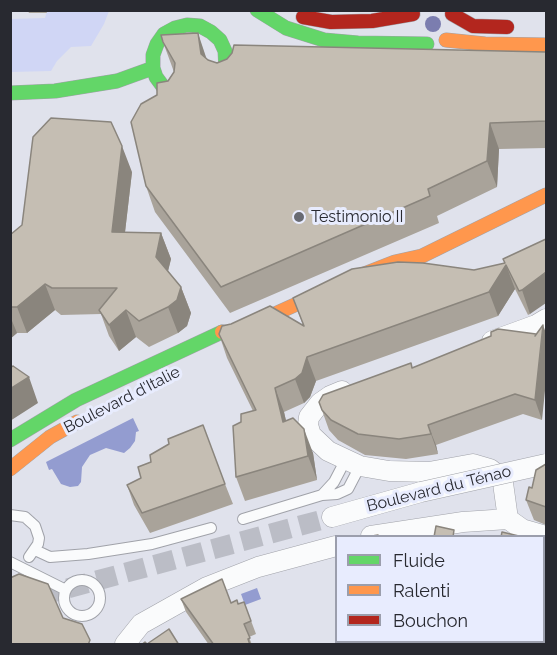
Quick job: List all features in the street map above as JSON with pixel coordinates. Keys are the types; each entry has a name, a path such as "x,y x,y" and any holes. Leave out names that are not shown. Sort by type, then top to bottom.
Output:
{"street":[{"path":"257,10 286,28 324,40 427,44 438,44 452,33 454,23 451,12"},
{"path":"415,12 411,23 413,32 419,40 427,44"},
{"path":"290,13 331,22 372,21 396,18 415,12"},
{"path":"451,12 473,26 523,27"},
{"path":"167,92 156,77 153,55 164,34 175,28 188,25 200,26 211,32 220,40 225,51 226,71"},
{"path":"446,40 485,45 546,45"},
{"path":"10,93 55,91 117,81 153,68"},
{"name":"Boulevard d'Italie","path":"10,440 76,400 219,332 230,338 354,278 395,262 422,256 546,195"},
{"path":"422,256 428,263 439,267"},
{"path":"477,346 536,325 546,319"},
{"path":"361,385 330,396 320,403 309,417 308,425 311,435 328,451 352,464 413,472 429,472 473,464 490,469 500,477 503,483 508,519"},
{"name":"Boulevard d'Italie","path":"10,468 50,437 89,415"},
{"name":"Boulevard du Ténao","path":"332,517 421,492 546,464"},
{"path":"383,535 463,522 508,519 522,529 543,535"},
{"path":"125,645 141,624 207,587 258,567 335,546"}],"lane":[{"path":"322,495 352,464"},
{"path":"243,519 348,489 352,464"},
{"path":"10,515 24,517 35,526 39,538 32,554 50,557 88,554 152,543 211,528"},
{"path":"10,562 66,590"}],"shaded area":[{"path":"47,11 109,11 91,46 71,47 51,71 11,72 10,19 45,18"}],"water":[{"path":"133,418 139,431 136,432 135,441 130,448 124,453 106,448 90,455 82,467 81,482 78,486 70,487 61,484 52,469 49,470 46,462"},
{"path":"257,588 261,599 245,605 241,594"}],"building":[{"path":"198,33 201,54 217,63 227,59 234,45 546,52 546,121 490,123 487,161 428,189 430,196 221,287 146,186 131,122 141,104 157,95 157,83 168,81 174,72 175,63 161,35"},
{"path":"51,118 111,122 122,146 112,232 161,233 156,257 181,287 177,300 168,307 139,321 126,310 109,325 99,310 117,288 52,288 45,284 17,307 10,307 10,235 22,225 33,137"},
{"path":"546,239 546,272 522,290 519,291 506,265 489,292 307,357 302,373 295,379 275,388 283,422 293,418 304,429 308,456 236,477 233,426 241,422 241,414 256,410 219,334 222,326 270,306 304,326 293,298 352,269 398,262 474,270 505,263 503,259"},
{"path":"543,325 535,400 515,394 428,425 431,434 399,439 358,434 331,420 322,410 319,402 323,395 411,363 412,368 491,336 491,332 498,329 536,334 535,336"},
{"path":"13,366 29,377 10,389 10,368"},
{"path":"203,425 225,484 142,513 127,485 141,478 138,467 151,462 150,455 169,444 168,439"},
{"path":"546,464 546,507 526,500 529,487 532,488 536,470"},
{"path":"436,526 454,530 453,535 434,535"},
{"path":"545,542 546,542 545,568"},
{"path":"19,574 48,584 63,618 82,624 90,640 88,645 10,645 10,578"},
{"path":"222,579 231,603 237,600 238,604 244,602 251,621 244,624 250,638 248,639 250,645 214,645 181,599"},
{"path":"169,629 179,645 141,645 145,642 147,644"},
{"path":"476,643 518,643 518,645 476,645"}],"tunnel":[{"path":"10,604 332,517"}],"traffic: fast":[{"path":"257,10 286,28 324,40 427,44"},
{"path":"167,92 156,77 153,55 164,34 175,28 187,25 200,26 211,32 220,40 225,51 226,71"},
{"path":"10,93 55,91 117,81 153,68"},
{"path":"10,440 76,400 222,332"}],"traffic: slow":[{"path":"446,40 485,44 546,45"},
{"path":"222,332 233,333 354,278 395,262 422,256 546,195"},
{"path":"10,469 50,437 77,422"}],"traffic: jam":[{"path":"303,17 331,22 372,21 413,14"},
{"path":"452,14 473,26 507,27"}],"place":[{"name":"Testimonio II","path":"299,217"}]}
